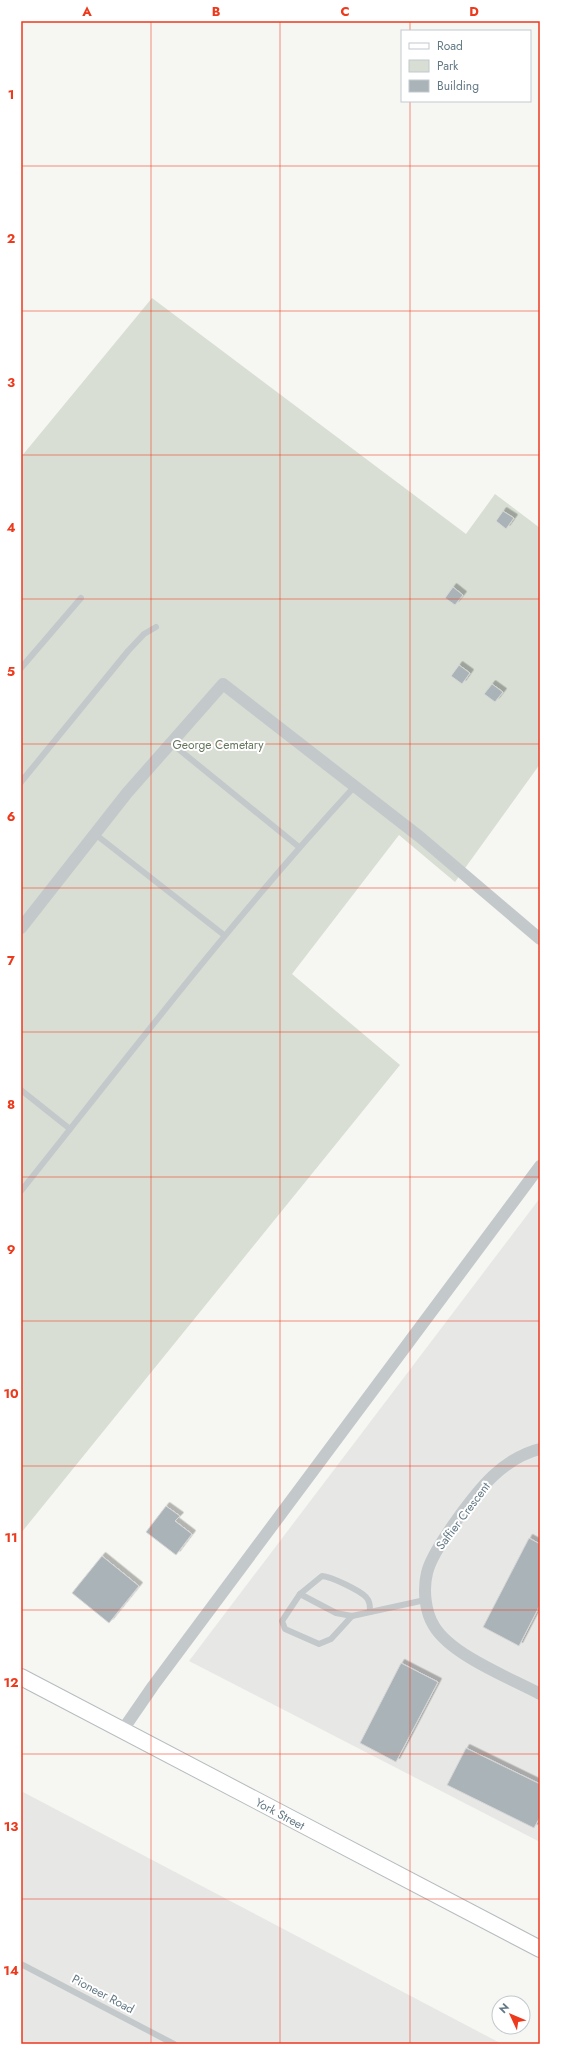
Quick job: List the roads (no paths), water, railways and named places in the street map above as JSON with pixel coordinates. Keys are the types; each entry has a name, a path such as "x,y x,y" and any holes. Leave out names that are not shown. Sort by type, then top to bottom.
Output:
{"main road":[{"name":"York Street","path":"21,1677 540,1950"}],"street":[{"path":"21,928 127,793 223,684 420,837 540,938"},
{"path":"122,1731 153,1686 540,1166"},
{"name":"Saffier Crescent","path":"540,1449 509,1463 493,1476 479,1491 437,1550 427,1573 425,1600 434,1626 453,1647 540,1694"}],"lane":[{"path":"21,668 81,598"},
{"path":"21,782 128,651 144,634 156,627"},
{"path":"171,743 299,847"},
{"path":"21,1191 224,936 299,847 355,786"},
{"path":"95,834 224,936"},
{"path":"21,1090 70,1129"},
{"path":"352,1616 332,1639 319,1644 313,1643 285,1629 282,1624 282,1618 300,1594 318,1578 327,1577 365,1595 369,1603 370,1612"},
{"path":"300,1594 336,1613 352,1616 425,1600"},
{"name":"Pioneer Road","path":"21,1964 174,2044"}],"park label":[{"name":"George Cemetary","path":"218,745"}]}
